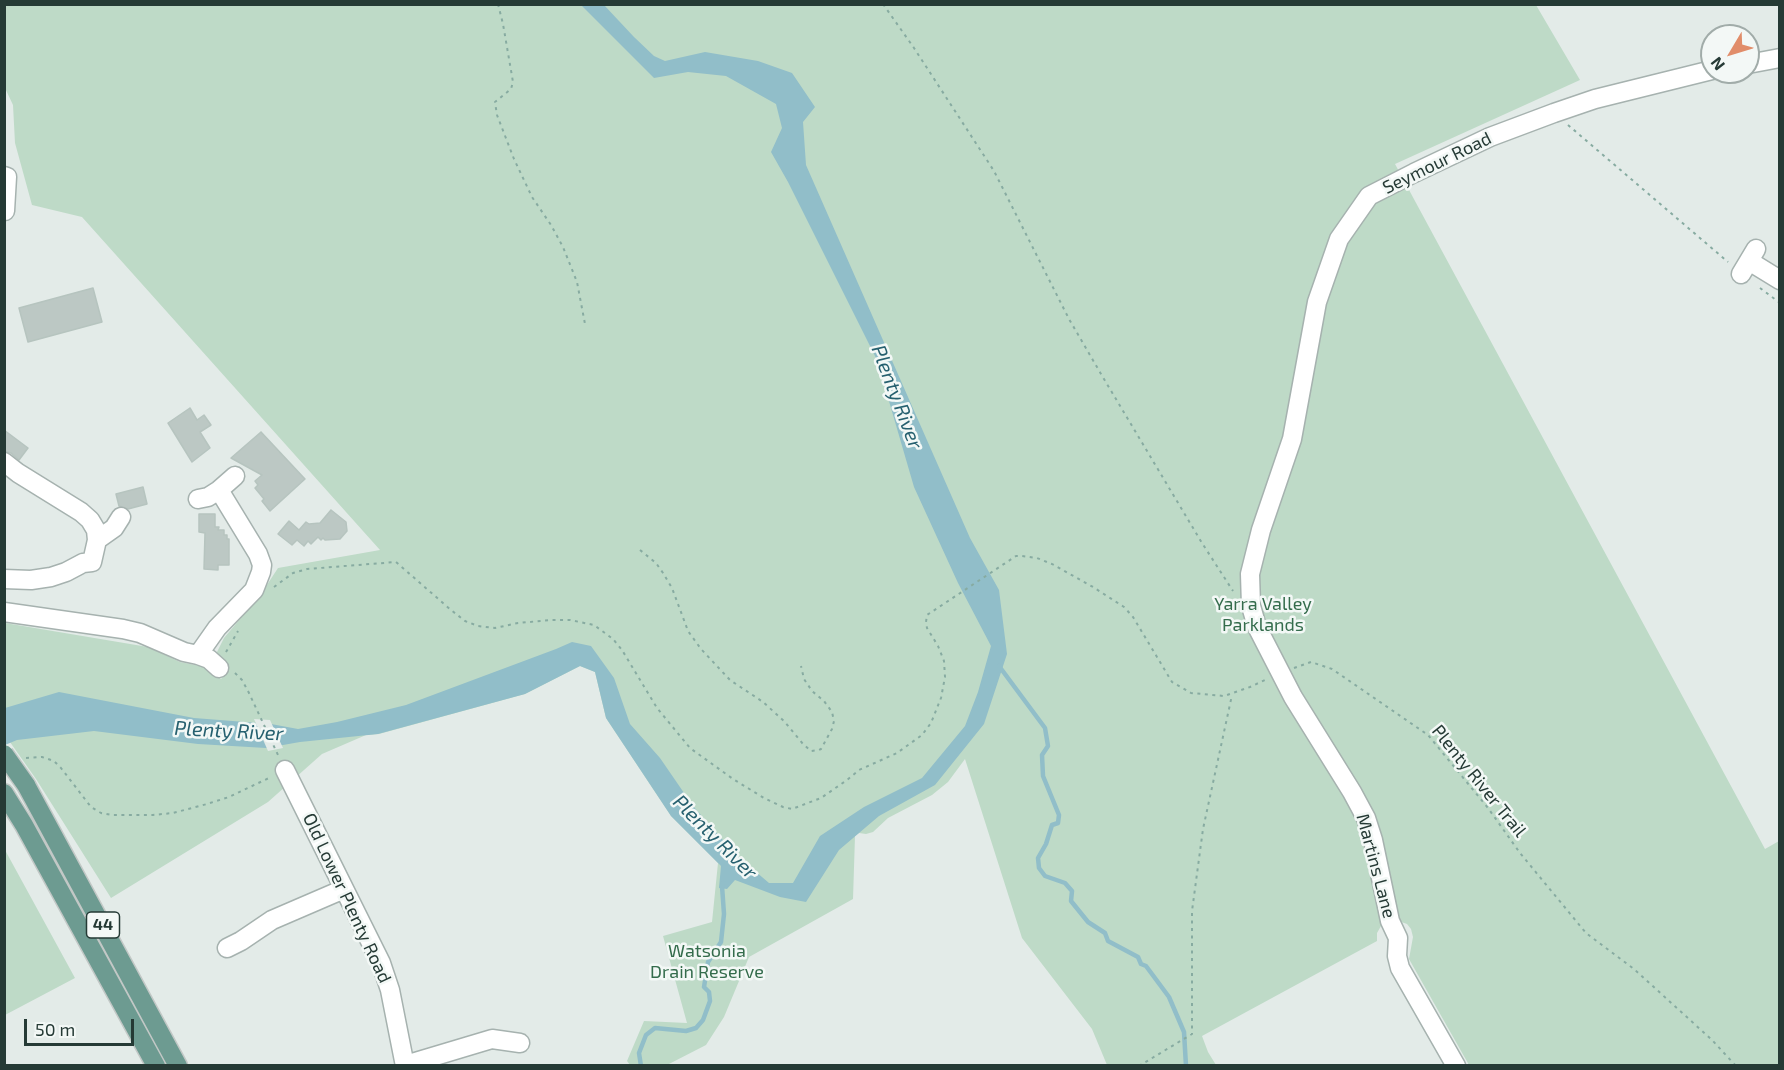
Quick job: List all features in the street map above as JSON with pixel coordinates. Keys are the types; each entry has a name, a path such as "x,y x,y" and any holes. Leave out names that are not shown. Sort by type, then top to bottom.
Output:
{"main road":[{"name":"44","path":"13,757 178,1065"},
{"name":"44","path":"6,795 156,1065"}],"street":[{"path":"1760,62 1779,58"},
{"name":"Seymour Road","path":"1251,606 1250,574 1261,530 1292,439 1317,302 1339,239 1369,196 1490,137 1554,113 1595,99 1700,73"},
{"path":"4,176 7,177 5,211"},
{"path":"1748,261 1779,280"},
{"path":"4,462 81,512 96,530 97,540 92,562 83,563 51,577 31,580 4,579"},
{"path":"198,499 208,497 235,476"},
{"path":"198,655 217,628 254,590 262,565 258,554 219,490"},
{"path":"97,540 114,528 121,517"},
{"name":"Martins Lane","path":"1251,606 1257,627 1293,697 1366,818 1373,840 1390,921 1398,938 1396,956 1400,968 1456,1065"},
{"path":"4,612 123,629 140,633 184,652 225,663"},
{"name":"Old Lower Plenty Road","path":"285,770 381,963 390,990 405,1065"},
{"path":"227,948 241,942 272,920 344,889"},
{"path":"405,1065 492,1039 520,1043"}],"path":[{"path":"498,4 513,82 511,89 495,102 497,115 532,197 563,247 576,282 585,324"},
{"path":"883,4 994,171 1069,319 1202,543 1236,595 1251,606"},
{"path":"1554,113 1748,261 1779,303"},
{"path":"640,550 656,563 663,573 672,588 688,631 701,649 730,680 763,702 784,721 811,751 819,750 832,729 834,720 832,712 824,701 812,691 804,679 801,666"},
{"name":"Plenty River Trail","path":"273,588 293,573 307,569 396,562 451,610 465,621 478,627 495,628 551,620 570,620 594,625 622,650 657,708 690,748 764,798 792,809 822,798 859,770 897,753 922,735 931,723 941,698 945,677 944,661 927,628 927,615 1016,556 1037,558 1093,586 1124,607 1133,617 1172,682 1191,693 1224,696 1233,694 1280,672 1311,662 1332,669 1428,735 1586,933 1634,969 1736,1065"},
{"path":"13,757 42,757 54,761 62,768 91,807 101,813 128,816 173,813 207,804 229,797 285,770 242,680 225,663 242,625"},
{"path":"1139,1065 1192,1034 1192,910 1203,829 1233,694"}],"green space":[{"name":"Yarra Valley Parklands","path":"5,5 1536,5 1580,80 1395,164 1765,849 1779,841 1779,1065 1469,1065 1409,959 1413,937 1411,929 1407,924 1393,919 1381,926 1377,933 1377,941 1202,1036 1216,1065 1107,1065 1092,1029 1022,938 965,759 948,782 932,795 888,818 873,832 859,833 855,836 853,899 749,957 724,1017 706,1045 667,1065 630,1065 627,1061 644,1021 687,1023 663,936 712,922 718,863 671,816 606,718 595,672 580,666 525,694 379,734 366,735 322,754 268,802 111,898 36,779 5,735 5,623 148,647 180,662 205,667 221,679 227,671 215,656 224,638 261,594 278,568 380,550 82,217 32,205 15,143 13,105 5,88"},
{"path":"5,850 75,978 4,1015"}],"water":[{"name":"Plenty River","path":"581,5 604,5 654,56 665,61 705,52 758,61 792,73 815,107 803,122 806,165 970,538 999,590 1007,654 984,724 935,785 879,816 839,850 806,902 780,897 735,880 727,889 719,888 721,866 671,816 606,718 595,672 580,666 525,694 378,734 266,748 198,744 94,731 17,740 5,745 5,708 59,692 194,718 271,724 298,729 406,705 572,642 591,646 614,678 630,724 660,758 693,806 735,854 769,883 793,883 820,836 864,807 922,778 965,726 978,692 991,646 958,583 914,487 877,360 771,152 782,128 776,104 726,76 688,72 654,78"}],"pier":[{"path":"254,719 270,720 283,748 268,751"}],"building":[{"path":"93,288 102,322 28,342 19,308"},
{"path":"190,408 197,420 204,415 211,425 200,432 210,448 192,462 168,423"},
{"path":"4,430 28,448 19,460 11,453 4,451"},
{"path":"261,432 305,479 270,511 255,488 258,485 255,481 262,475 231,458"},
{"path":"143,487 147,504 128,509 119,506 116,494"},
{"path":"331,510 346,522 347,531 340,539 325,540 323,538 321,540 318,537 311,544 308,541 304,546 297,540 292,545 278,534 289,521 299,530 306,522 320,523"},
{"path":"199,514 215,514 215,527 219,527 218,530 224,530 224,535 227,535 229,539 229,565 218,565 218,570 204,569 205,533 199,532"}],"waterway":[{"path":"999,666 1045,728 1048,746 1042,755 1043,776 1059,815 1058,823 1052,825 1046,844 1038,858 1039,868 1045,876 1065,883 1072,891 1071,901 1088,922 1105,933 1108,941 1138,957 1141,964 1146,966 1169,997 1184,1032 1186,1066"},
{"path":"641,1066 639,1053 646,1035 655,1028 686,1031 696,1028 703,1020 710,1001 709,992 704,987 708,962 721,942 724,914 723,883"}],"park label":[{"name":"Watsonia Drain Reserve","path":"707,961"}]}
